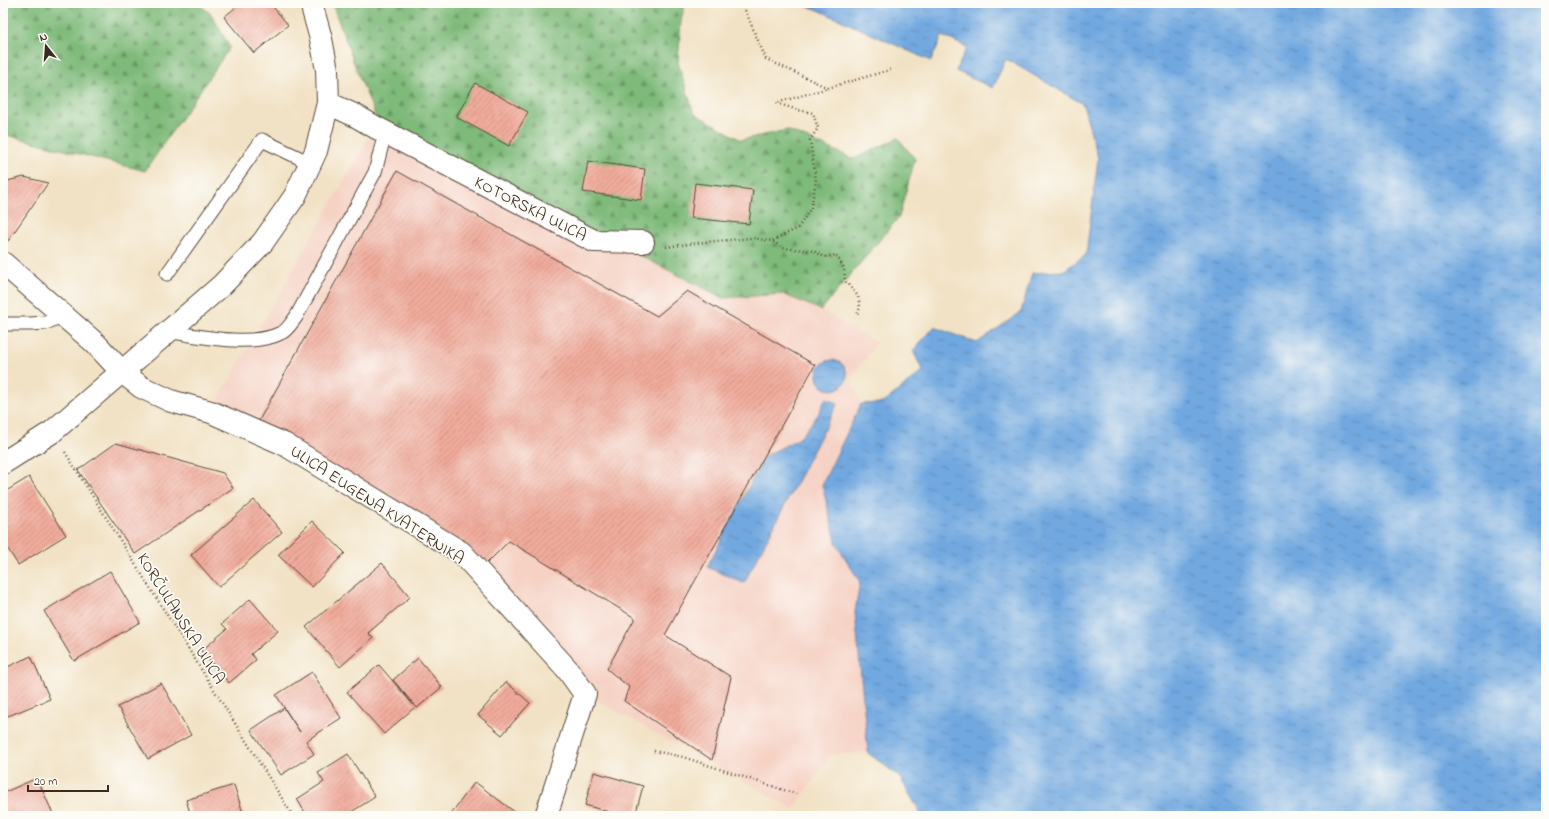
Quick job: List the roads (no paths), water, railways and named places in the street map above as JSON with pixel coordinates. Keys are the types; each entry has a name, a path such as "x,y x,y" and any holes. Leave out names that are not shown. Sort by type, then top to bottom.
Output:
{"street":[{"path":"3,463 52,432 222,285 263,242 295,196 316,151 328,103 327,70 321,39 311,3"},
{"name":"KOTORSKA ULICA","path":"328,103 356,116 385,133 594,241 643,242"},
{"path":"3,263 95,343 122,371"},
{"name":"ULICA EUGENA KVATERNIKA","path":"122,371 141,387 165,398 211,412 284,444 462,553 567,669 585,694 546,816"}],"lane":[{"path":"167,331 231,340 262,339 282,333 296,317 375,172 385,133"},
{"path":"167,274 262,140 310,163"},
{"path":"3,324 46,323 63,316"}],"water":[{"path":"794,3 1546,3 1546,816 922,816 899,776 868,753 855,612 860,582 837,545 822,485 861,404 883,403 923,371 913,351 934,327 977,343 1021,312 1032,273 1063,271 1086,255 1098,158 1083,104 1006,59 993,88 956,71 967,47 942,36 931,61 816,9"},
{"path":"832,360 843,364 847,375 843,386 832,390 821,386 817,375 821,364"},
{"path":"825,399 838,403 744,583 707,567 765,456 800,438 818,415"}]}
